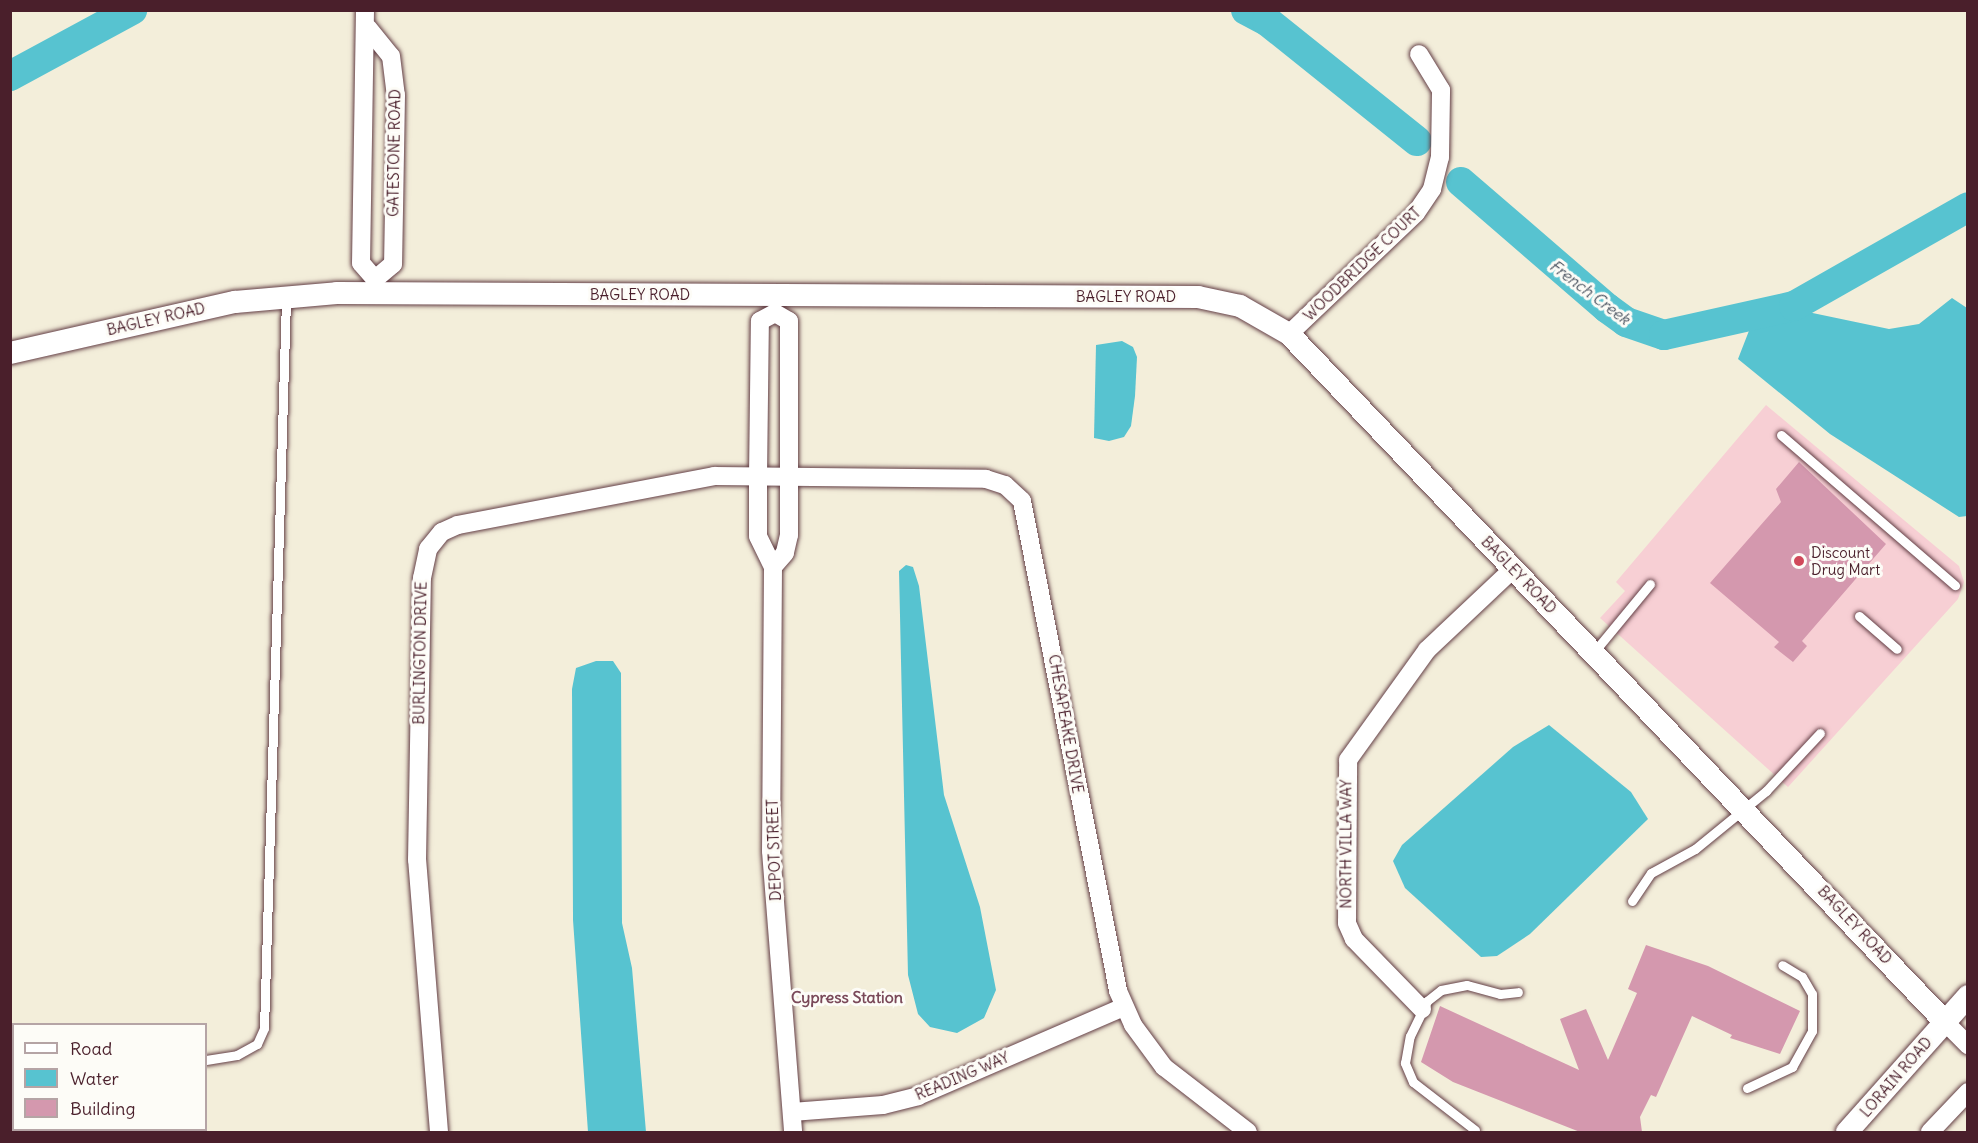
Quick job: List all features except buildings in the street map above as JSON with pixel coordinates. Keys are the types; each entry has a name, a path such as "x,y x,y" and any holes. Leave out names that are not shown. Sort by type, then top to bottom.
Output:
{"street":[{"name":"GATESTONE ROAD","path":"366,19 391,56 396,95 393,264 375,286 361,263 362,81 366,19"},
{"name":"WOODBRIDGE COURT","path":"1289,334 1416,213 1432,189 1440,158 1440,90 1419,54"},
{"name":"BAGLEY ROAD","path":"10,353 286,295 375,286 775,305 1198,297 1240,306 1289,334 1513,569 1745,807 1945,1022"},
{"name":"DEPOT STREET","path":"773,567 788,543 789,478 789,321 775,305 760,321 759,542 773,567 771,851 793,1132"},
{"name":"BURLINGTON DRIVE","path":"439,1132 417,860 422,578 428,549 442,532 458,525 682,480 789,478"},
{"name":"CHESAPEAKE DRIVE","path":"789,478 986,478 1005,485 1022,501 1112,968 1124,1007 1164,1067 1248,1132"},
{"name":"NORTH VILLA WAY","path":"1422,1009 1354,939 1347,923 1348,760 1427,650 1513,569"},
{"name":"LORAIN ROAD","path":"1847,1132 1968,996"},
{"name":"READING WAY","path":"792,1112 910,1098 1124,1007"},
{"path":"1945,1022 1968,1045"},
{"path":"1930,1132 1968,1092"}],"lane":[{"path":"207,1060 237,1055 257,1044 264,1028 286,295"},
{"path":"1781,435 1955,585"},
{"path":"1594,653 1650,584"},
{"path":"1858,616 1897,649"},
{"path":"1632,901 1651,873 1695,849 1745,807 1820,733"},
{"path":"1747,1088 1792,1067 1812,1031 1812,994 1802,977 1782,965"},
{"path":"1475,1130 1426,1096 1408,1074 1407,1045 1422,1009 1433,995 1458,985 1518,992"}],"shaded area":[{"path":"1766,405 1959,566 1964,582 1958,599 1788,787 1600,618 1625,591 1616,582"}],"water":[{"path":"1952,298 1967,308 1967,516 1959,517 1830,434 1738,359 1752,323 1803,311 1889,329 1919,324"},
{"path":"1122,341 1133,347 1137,357 1131,426 1124,437 1109,441 1094,438 1096,345"},
{"path":"906,565 913,567 919,586 944,795 980,907 996,990 984,1018 957,1033 930,1027 918,1014 908,975 899,571"},
{"path":"596,661 613,661 621,673 622,923 632,968 646,1132 588,1132 573,920 572,689 576,668"},
{"path":"1549,725 1631,792 1648,819 1530,934 1497,956 1481,957 1405,888 1393,861 1402,845 1513,747"}],"waterway":[{"name":"French Creek","path":"10,76 132,10"},
{"name":"French Creek","path":"1246,10 1267,21 1417,141"},
{"name":"French Creek","path":"1461,182 1607,308 1626,322 1664,335 1794,306 1968,207"}],"place":[{"name":"Discount Drug Mart","path":"1799,561"}],"district":[{"name":"Cypress Station","path":"847,997"}]}
